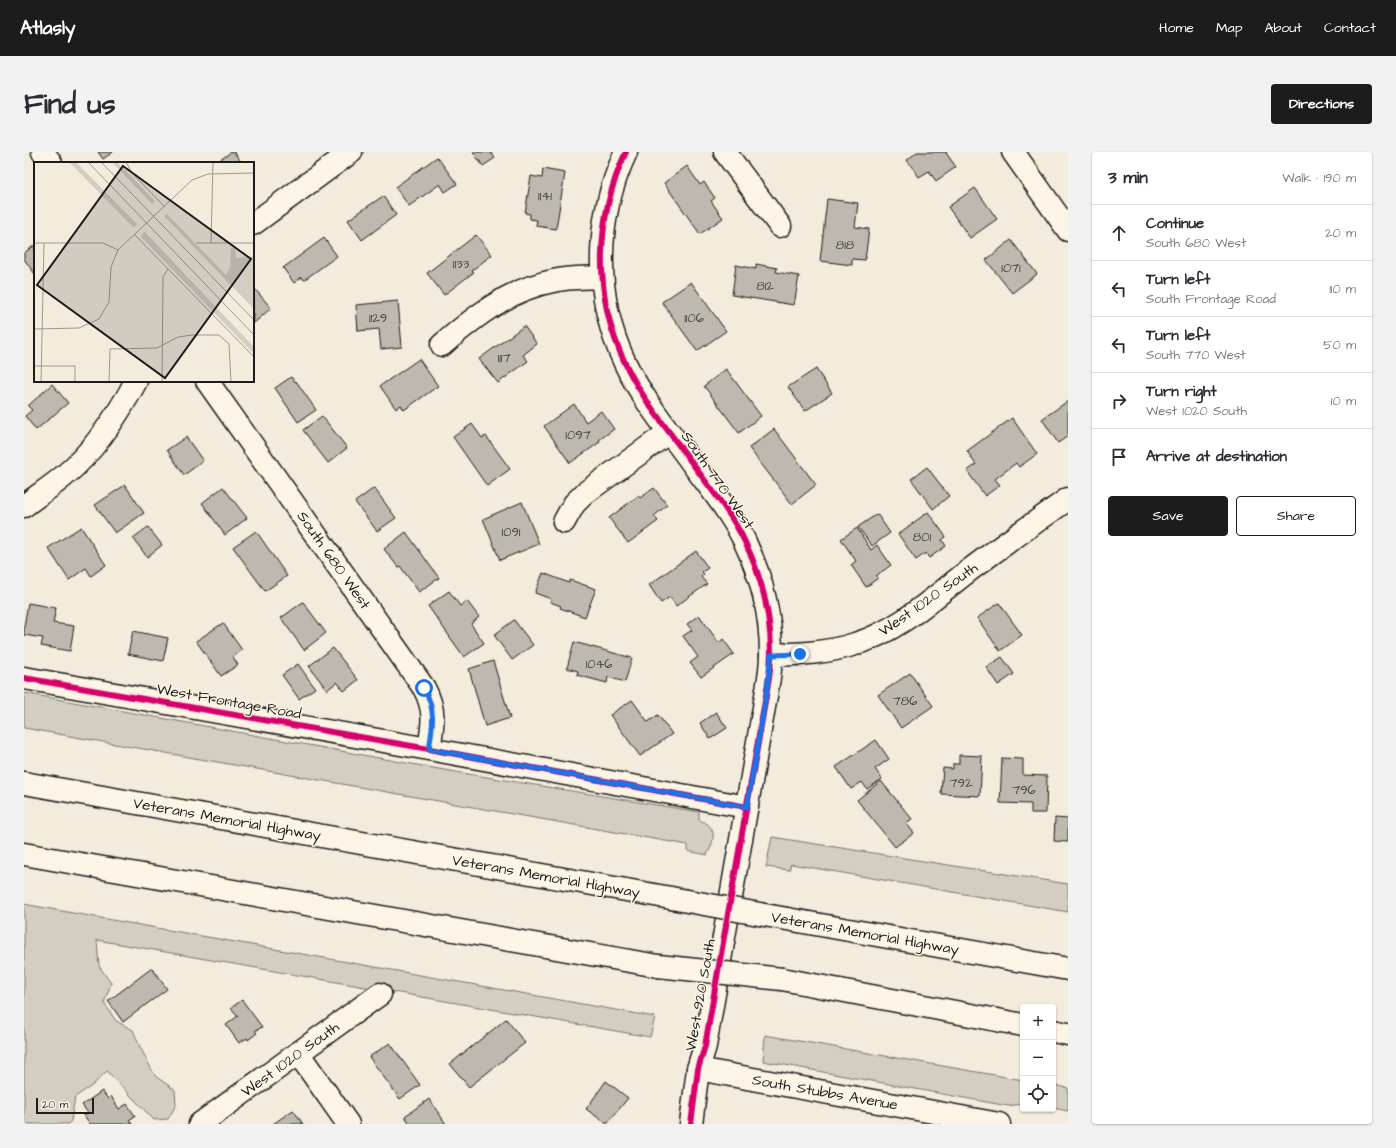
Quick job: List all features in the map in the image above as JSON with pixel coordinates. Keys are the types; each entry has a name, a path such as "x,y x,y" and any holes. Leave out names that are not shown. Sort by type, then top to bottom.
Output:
{"main road":[{"path":"43,152 49,162"},
{"path":"254,223 351,152"},
{"path":"725,152 780,226"},
{"path":"1013,152 1068,230"},
{"name":"South 770 West","path":"623,158 613,186 604,224 602,277 610,320 625,362 641,390 669,432 720,502 744,539 752,558 765,600 771,655 767,690 736,871"},
{"path":"442,345 483,312 528,288 553,281 602,277"},
{"path":"24,506 64,476 99,440 113,421 135,382"},
{"name":"South 680 West","path":"208,382 424,688 431,702 434,716 429,749"},
{"path":"564,522 574,504 585,493 669,432"},
{"name":"West 1020 South","path":"771,655 832,650 856,644 880,635 900,623 990,555 1068,499"},
{"name":"West Frontage Road","path":"24,678 429,749 747,807"},
{"name":"Veterans Memorial Highway","path":"24,783 1068,969"},
{"path":"24,854 658,966 782,979 1020,1024"},
{"name":"West 920 South","path":"691,1124 698,1069 705,1046 736,871"},
{"name":"West 1020 South","path":"200,1124 380,994"},
{"path":"1056,1032 1068,1034"},
{"path":"298,1053 348,1124"},
{"name":"South Stubbs Avenue","path":"698,1069 999,1124"}],"shaded area":[{"path":"24,693 450,771 699,812 699,820 709,826 712,830 712,844 707,855 688,851 688,845 24,728"},
{"path":"772,837 1068,884 1068,912 791,864 789,870 766,867"},
{"path":"24,904 655,1017 650,1037 97,940 99,966 111,983 104,1003 116,1021 133,1030 155,1076 175,1090 176,1105 168,1119 154,1120 107,1071 93,1085 75,1097 71,1121 68,1124 24,1124"},
{"path":"765,1035 1020,1079 1020,1104 1008,1106 763,1061"},
{"path":"1056,1086 1068,1088 1068,1111 1056,1109"}],"building":[{"path":"98,152 113,152 103,159"},
{"path":"231,152 234,152 241,162 217,162"},
{"path":"473,152 490,152 495,158 483,166"},
{"path":"917,152 947,152 946,153 956,167 936,181 929,171 919,177 907,160"},
{"path":"437,157 457,184 445,192 440,184 409,206 395,187"},
{"path":"687,166 700,185 704,182 715,198 711,201 723,218 700,234 664,183"},
{"path":"543,169 565,173 556,229 536,226 537,220 530,219 530,214 525,213 531,176 542,178"},
{"path":"975,188 997,219 970,238 948,207"},
{"path":"383,196 396,215 362,240 348,220"},
{"path":"827,199 858,203 855,227 869,229 865,260 852,259 852,265 820,261"},
{"path":"476,235 492,255 472,270 474,272 444,295 427,273"},
{"path":"324,238 337,256 304,280 302,277 294,283 283,268"},
{"path":"1011,240 1037,274 1012,293 986,260"},
{"path":"34,246 34,273 24,259 24,253"},
{"path":"756,264 777,268 776,272 799,276 794,305 732,295 736,265 756,269"},
{"path":"691,282 726,331 697,351 662,302"},
{"path":"255,289 271,308 254,323"},
{"path":"398,301 402,347 381,349 379,329 358,331 356,305"},
{"path":"524,326 537,344 523,355 528,361 498,383 479,359"},
{"path":"419,359 438,386 404,410 401,405 396,409 380,386"},
{"path":"726,369 761,416 739,433 704,386"},
{"path":"816,369 832,393 805,411 788,387"},
{"path":"291,377 295,382 296,381 316,410 298,422 275,388"},
{"path":"52,384 68,403 36,430 25,416 32,410 28,406"},
{"path":"1068,401 1068,436 1058,443 1042,419"},
{"path":"574,404 586,422 601,411 614,429 599,440 600,442 570,463 544,426"},
{"path":"322,416 347,448 328,463 303,430"},
{"path":"1012,418 1037,454 1019,467 1016,463 995,479 1000,485 985,496 967,471 976,465 967,451"},
{"path":"472,424 482,438 486,436 510,469 487,486 453,437"},
{"path":"774,429 816,485 792,504 749,448"},
{"path":"186,437 203,461 184,475 167,450"},
{"path":"927,467 949,496 933,509 911,479"},
{"path":"125,485 144,513 115,533 95,505"},
{"path":"223,487 247,518 225,535 202,503"},
{"path":"374,488 396,518 377,531 355,502"},
{"path":"654,488 667,505 654,516 658,521 628,543 609,518 638,496 640,498"},
{"path":"522,502 539,544 500,560 483,519"},
{"path":"928,512 946,537 942,540 946,546 929,558 926,553 916,560 898,534"},
{"path":"877,514 890,533 872,546 858,527"},
{"path":"81,527 106,565 91,576 86,568 69,580 48,548"},
{"path":"148,527 162,545 147,557 133,538"},
{"path":"857,528 871,550 877,545 891,565 876,576 878,578 866,587 851,565 856,561 841,539"},
{"path":"256,531 287,576 265,591 233,547"},
{"path":"406,532 439,578 419,592 400,566 398,567 384,549"},
{"path":"696,551 708,568 702,572 704,574 701,577 707,584 676,606 670,597 661,603 649,585"},
{"path":"543,573 569,583 570,580 596,589 585,617 560,608 561,606 550,602 551,599 535,593"},
{"path":"449,591 460,606 467,601 479,617 471,624 484,643 464,657 428,606"},
{"path":"303,602 326,633 304,650 281,618"},
{"path":"28,603 56,608 53,623 74,626 70,651 41,646 43,638 24,635"},
{"path":"999,603 1022,635 1000,651 977,618"},
{"path":"699,615 719,643 723,639 734,654 701,677 690,663 698,657 683,636 692,630 687,624"},
{"path":"514,620 533,645 512,660 494,635"},
{"path":"223,623 242,650 233,657 238,665 221,676 196,641"},
{"path":"133,631 168,638 163,661 128,654"},
{"path":"574,642 632,658 625,682 608,677 607,683 577,675 578,671 567,668"},
{"path":"333,648 358,680 344,691 337,682 327,690 309,666"},
{"path":"1002,657 1014,674 998,685 986,667"},
{"path":"493,661 510,718 485,726 469,669"},
{"path":"298,664 315,688 299,699 282,675"},
{"path":"910,673 933,706 901,728 878,695"},
{"path":"632,700 648,722 658,715 672,734 640,756 610,715"},
{"path":"716,712 727,728 710,739 700,723"},
{"path":"876,740 889,759 875,769 882,779 867,789 862,782 851,789 836,767"},
{"path":"959,755 982,756 980,796 941,794 943,768 953,769 953,764 959,764"},
{"path":"1002,758 1023,759 1023,775 1047,776 1046,813 1031,813 1031,804 1000,803"},
{"path":"881,781 912,819 906,823 914,833 895,847 857,800"},
{"path":"1055,818 1068,819 1068,842 1054,841"},
{"path":"152,968 167,989 123,1022 108,1001"},
{"path":"242,1000 262,1027 255,1031 257,1033 248,1040 247,1038 239,1043 226,1025 238,1016 231,1008"},
{"path":"506,1019 525,1043 469,1087 450,1064"},
{"path":"390,1043 420,1085 400,1099 369,1057"},
{"path":"606,1081 628,1098 607,1124 586,1109"},
{"path":"102,1091 108,1099 111,1096 119,1109 127,1104 135,1116 129,1120 132,1124 90,1124 84,1115 88,1113 82,1105"},
{"path":"429,1099 446,1124 410,1124 405,1116"},
{"path":"293,1110 303,1124 273,1124"}],"cycle path":[{"path":"626,152 608,203 604,230 602,257 603,284 607,311 625,363 639,389 727,510 739,530 750,553 760,581 767,610 771,639 771,659 768,681 705,1046 698,1069 691,1124"},
{"path":"24,678 429,749 747,807"}],"route":[{"path":"424,688 431,702 434,716 429,749 747,807 767,690 771,655 800,654"}]}
